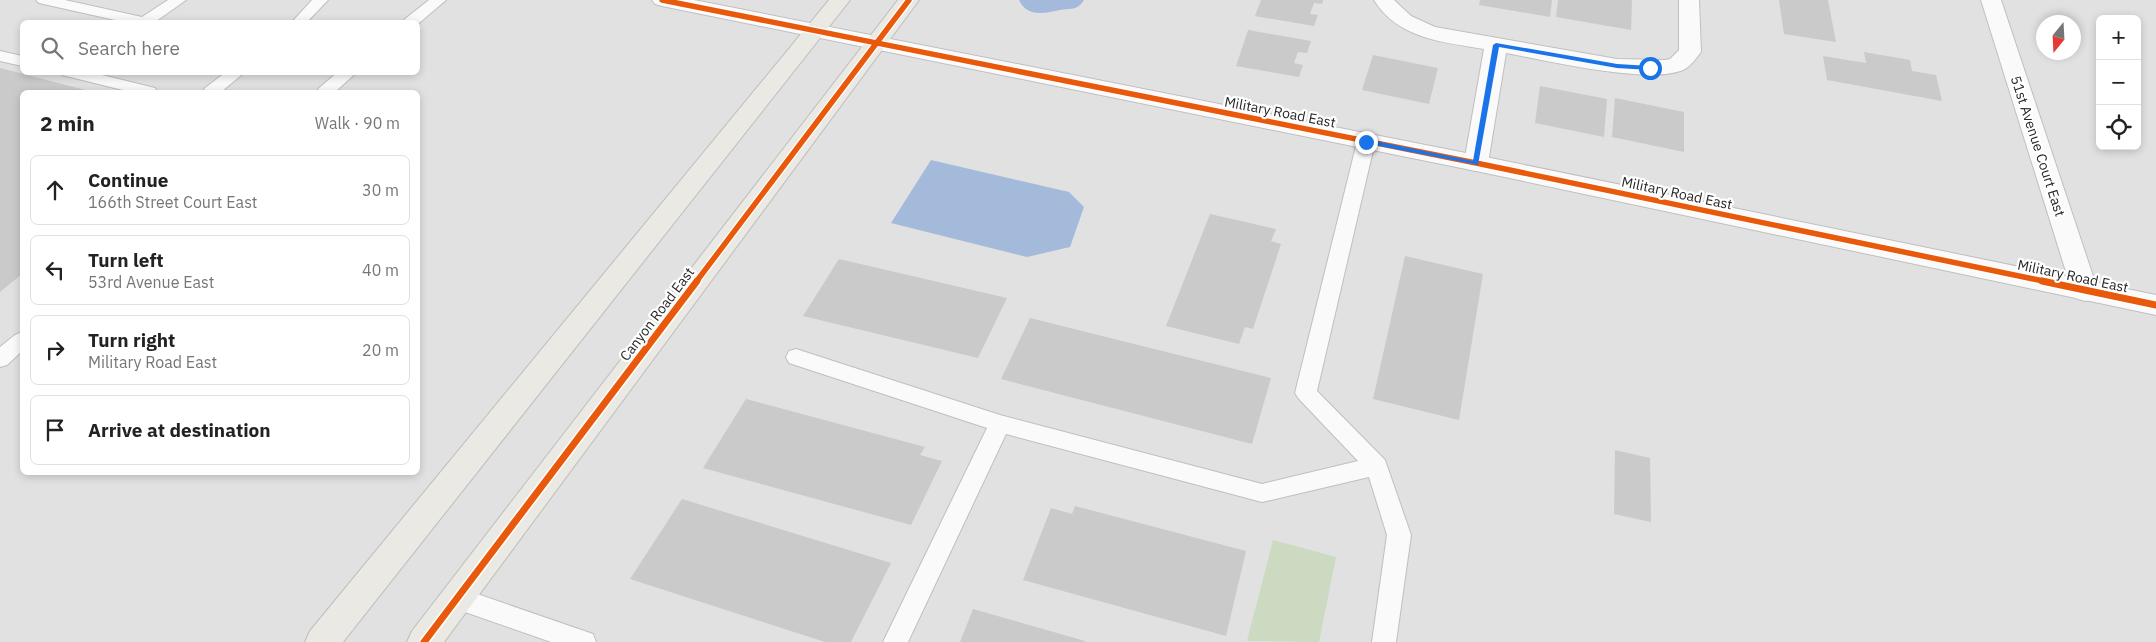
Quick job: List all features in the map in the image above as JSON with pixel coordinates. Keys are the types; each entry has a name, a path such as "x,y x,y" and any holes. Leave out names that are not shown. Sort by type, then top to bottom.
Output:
{"main road":[{"path":"322,642 840,0"},
{"name":"Canyon Road East","path":"424,642 909,0"}],"street":[{"name":"Military Road East","path":"662,0 1476,164 2156,305"},
{"path":"1389,7 1417,28 1430,33 1617,66 1665,67 1678,64 1690,52 1689,0"},
{"name":"51st Avenue Court East","path":"1991,0 2085,291"},
{"path":"1476,164 1496,45"}],"lane":[{"path":"44,0 135,20"},
{"path":"147,20 178,0"},
{"path":"301,20 320,0"},
{"path":"413,20 438,0"},
{"path":"0,56 20,61"},
{"path":"80,75 140,90"},
{"path":"214,90 233,75"},
{"path":"327,90 345,75"},
{"path":"1366,142 1306,393 1377,466 1399,535 1384,642"},
{"path":"0,358 20,342"},
{"path":"796,357 1000,424 1262,493 1377,466"},
{"path":"895,642 1000,424"},
{"path":"457,598 584,642"}],"green space":[{"path":"1273,540 1336,557 1319,642 1247,641"}],"water":[{"path":"1019,0 1084,0 1079,6 1074,8 1037,13 1027,10"},
{"path":"931,160 1069,192 1084,207 1070,247 1027,257 891,223"}],"building":[{"path":"1261,0 1323,0 1322,4 1314,3 1310,14 1318,15 1314,26 1255,16"},
{"path":"1480,0 1552,0 1550,17 1479,5"},
{"path":"1558,0 1632,0 1631,30 1556,17"},
{"path":"1779,0 1828,0 1836,42 1784,34"},
{"path":"1248,30 1311,41 1307,53 1298,52 1294,63 1303,65 1299,77 1236,66"},
{"path":"1864,52 1910,60 1912,71 1936,75 1942,101 1827,80 1823,56 1866,63"},
{"path":"1373,55 1438,68 1429,104 1362,90"},
{"path":"0,68 20,73 20,75 27,75 85,90 20,90 20,276 0,292"},
{"path":"1540,86 1607,99 1604,137 1535,123"},
{"path":"1615,98 1684,112 1684,152 1612,137"},
{"path":"1210,214 1276,229 1271,241 1281,244 1253,329 1245,327 1239,344 1166,326"},
{"path":"1405,256 1483,274 1459,420 1373,399"},
{"path":"839,259 1007,298 978,358 803,316"},
{"path":"1030,318 1271,378 1252,444 1001,379"},
{"path":"746,399 925,447 920,455 942,461 911,525 703,468"},
{"path":"1615,450 1650,458 1651,522 1614,514"},
{"path":"682,499 891,563 851,642 825,642 630,579"},
{"path":"1075,506 1246,551 1226,636 1023,580 1051,508 1072,514"},
{"path":"973,609 1085,641 1085,642 960,642"}],"cycle path":[{"path":"662,0 1476,163 2156,305"},
{"path":"424,642 909,0"}],"route":[{"path":"1366,142 1476,164 1496,45 1617,66 1650,68"}]}
